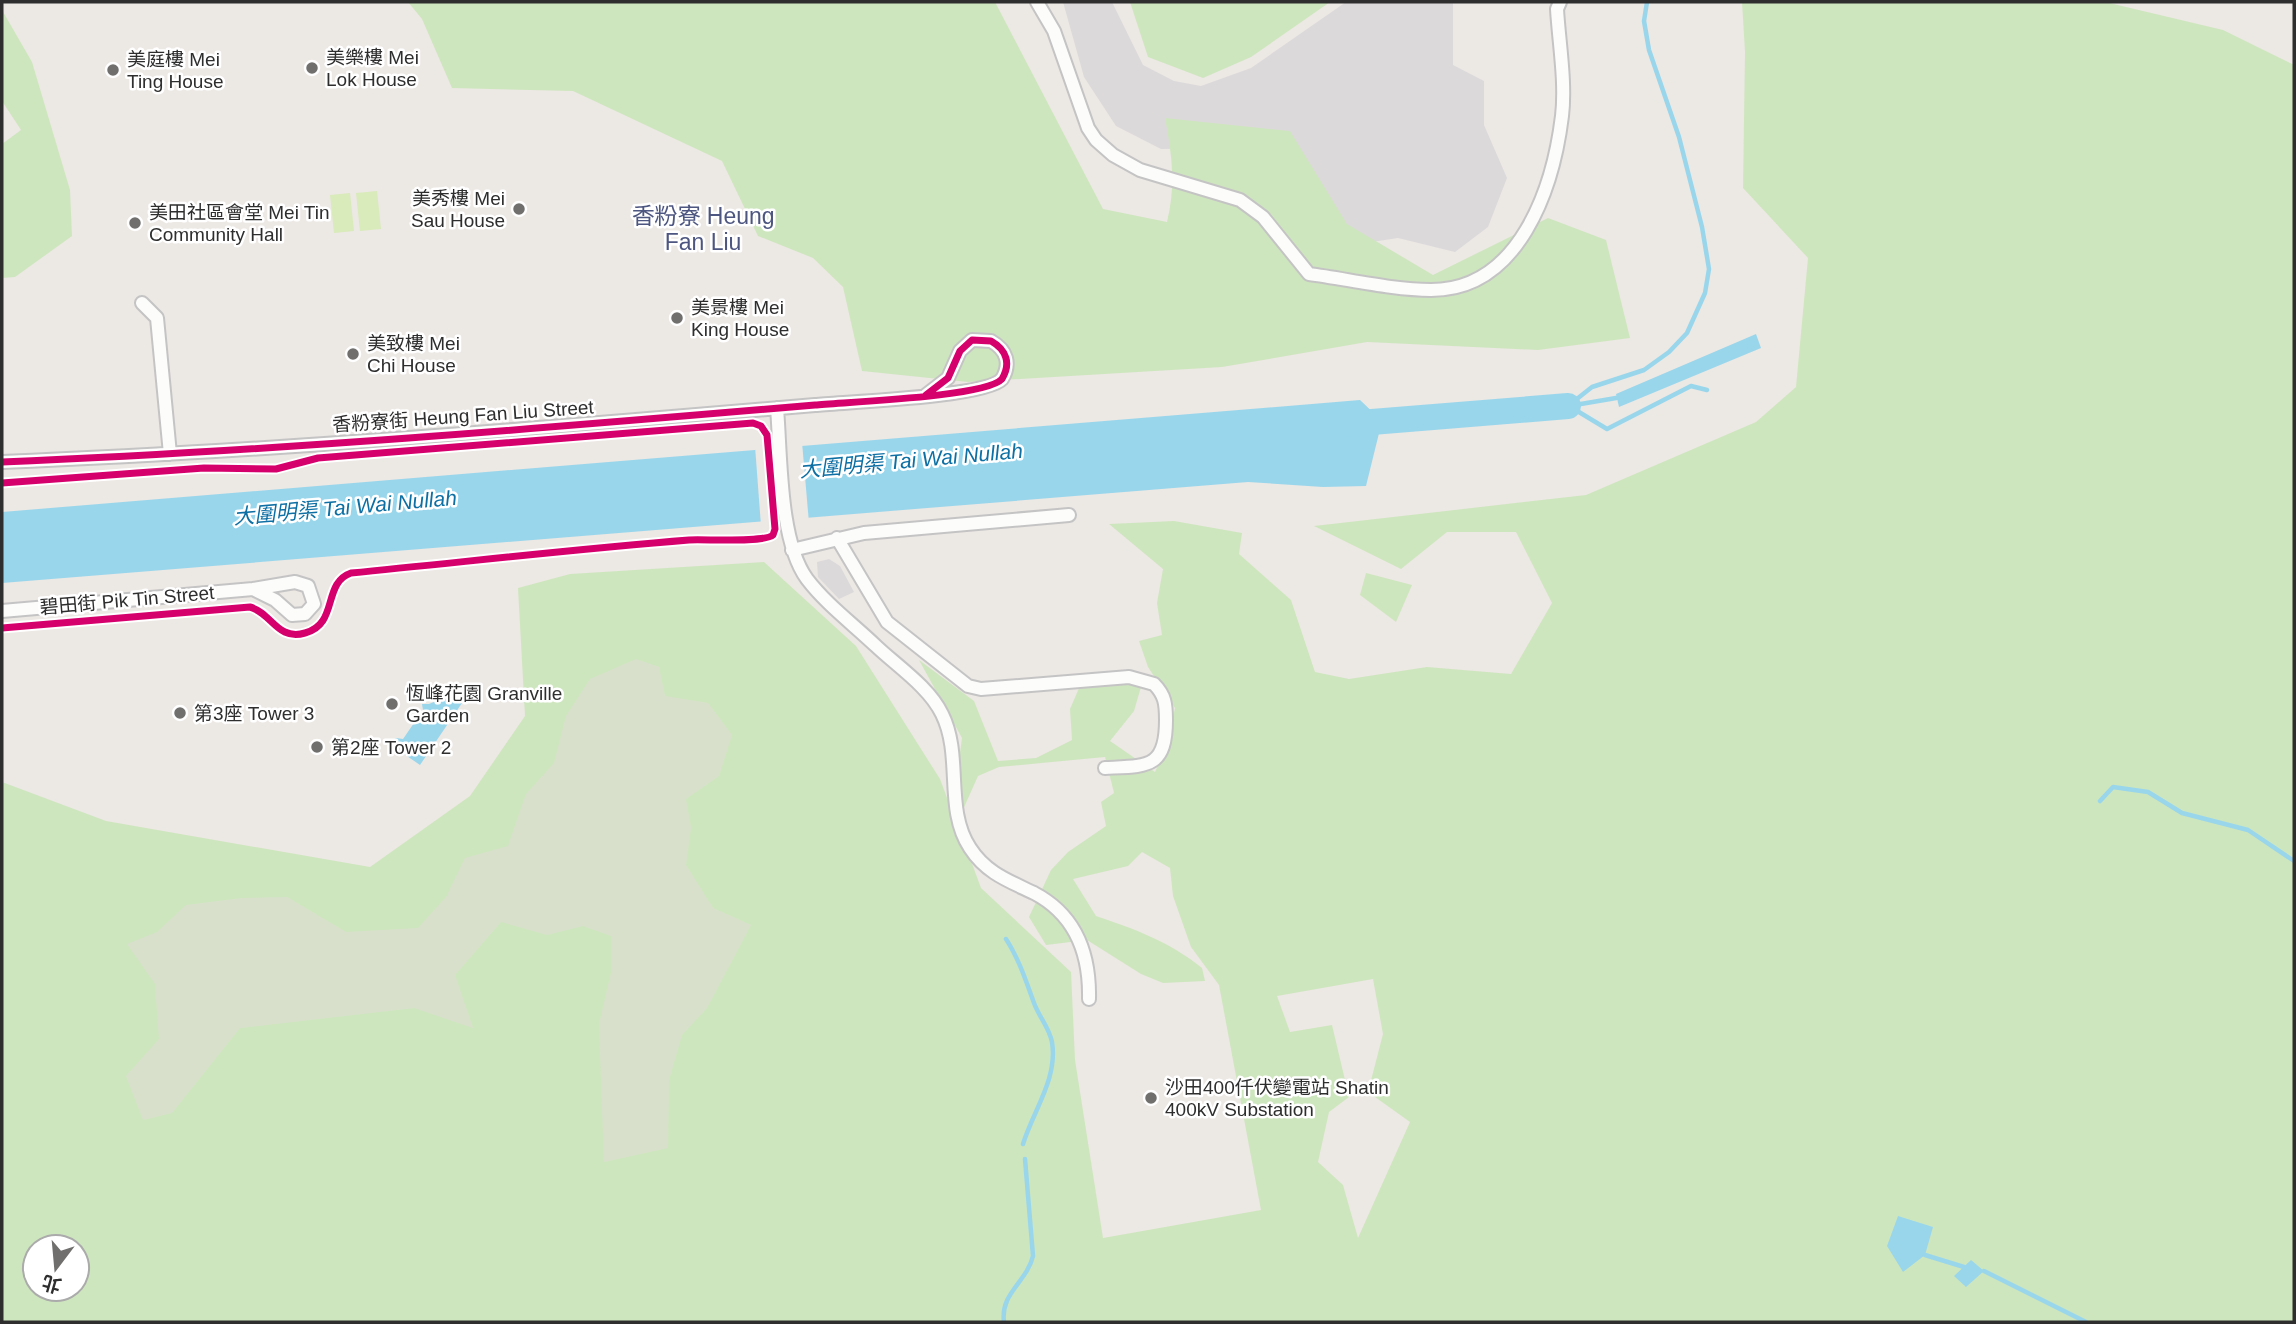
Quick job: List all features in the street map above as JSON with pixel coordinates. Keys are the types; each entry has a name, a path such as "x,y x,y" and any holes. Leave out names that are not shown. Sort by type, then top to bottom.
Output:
{"street":[{"path":"1037,2 1054,31 1088,128 1113,155 1140,170 1240,200 1263,217 1309,274 1431,290 1478,281 1510,256 1546,191 1562,114 1557,9 1560,2"},
{"path":"142,303 158,318 170,454"},
{"name":"香粉寮街 Heung Fan Liu Street","path":"2,462 170,454 926,395 992,387 1005,375 1005,354 992,341 972,340 960,351 948,378 926,395"},
{"path":"777,408 792,550 816,589 937,705 949,734 958,814 965,839 992,872 1045,900 1067,918 1083,946 1089,974 1089,999"},
{"path":"792,550 864,533 1069,515"},
{"path":"837,538 887,622 968,686 981,689 1129,677 1154,684 1166,703 1166,742 1162,753 1142,766 1105,768"},
{"name":"碧田街 Pik Tin Street","path":"2,611 253,589"}],"shaded area":[{"path":"1063,2 1112,2 1143,65 1174,81 1201,86 1251,68 1346,2 1453,2 1453,65 1484,81 1484,125 1507,178 1488,227 1455,252 1398,238 1365,243 1218,148 1161,149 1116,126 1084,77"},
{"path":"829,559 840,566 854,592 839,599 818,577 817,562"}],"green space":[{"path":"408,2 995,2 1103,209 1167,222 1172,170 1165,118 1290,131 1347,224 1433,275 1548,218 1606,240 1630,338 1538,350 1367,342 1222,367 968,382 862,371 843,287 813,258 758,236 722,161 573,91 452,88 422,19"},
{"path":"1130,2 1330,2 1251,57 1203,78 1148,57"},
{"path":"1742,2 2105,2 2223,30 2294,65 2294,1322 2,1322 2,782 106,821 370,867 470,796 525,716 518,588 570,574 764,562 856,646 940,779 952,811 962,738 919,660 974,701 998,761 1036,758 1072,740 1070,709 1083,679 1143,680 1134,711 1110,741 1155,772 1167,746 1175,708 1148,667 1139,641 1162,635 1157,603 1163,569 1109,524 1174,521 1242,533 1239,554 1291,600 1315,672 1349,679 1427,667 1511,674 1552,603 1516,532 1447,532 1401,569 1314,526 1586,495 1756,422 1796,387 1808,258 1743,188 1745,52","holes":["1105,757 1114,793 1101,802 1106,826 1068,852 1051,870 1029,917 1046,945 1087,940 1141,974 1163,983 1205,981 1202,968 1177,951 1138,931 1096,916 1073,879 1128,866 1142,852 1170,868 1173,896 1191,947 1219,985 1261,1210 1103,1238 1075,1060 1071,972 981,888 957,823 978,776 999,767","1373,979 1383,1034 1368,1092 1410,1122 1358,1238 1343,1185 1318,1162 1329,1112 1349,1097 1332,1025 1290,1032 1277,996"]},
{"path":"2,10 32,62 70,190 72,236 15,277 2,278 2,144 21,130 2,101"},
{"path":"377,191 381,229 360,231 356,193"},
{"path":"350,193 354,231 334,233 330,195"},
{"path":"1366,573 1412,585 1396,622 1360,595"},
{"path":"636,659 659,667 665,696 708,703 732,735 719,776 686,799 691,828 686,865 713,908 751,925 707,1008 682,1035 669,1080 668,1148 604,1162 599,1024 611,973 611,936 583,926 547,935 501,922 455,975 473,1028 414,1008 240,1028 172,1113 143,1120 126,1076 159,1039 155,984 127,944 157,932 186,905 242,898 287,897 346,932 418,928 446,897 465,858 508,846 526,794 554,763 566,716 590,679"}],"water":[{"path":"1756,334 1761,348 1619,407 1616,394"},
{"path":"1360,400 1382,421 1366,486 1323,487 1248,482 2,583 2,512"},
{"path":"448,696 462,703 420,765 404,754 391,753 389,743 396,738 403,739 423,710 422,704"},
{"path":"1898,1216 1933,1227 1925,1255 1903,1272 1887,1246"},
{"path":"1971,1260 1984,1271 1966,1287 1954,1276"}],"pier":[{"path":"802,442 809,523 761,526 755,446"}],"waterway":[{"path":"1568,406 1592,387 1644,370 1669,352 1687,333 1705,293 1709,269 1702,227 1679,137 1649,50 1644,21 1647,2"},
{"path":"1569,406 1607,429 1691,386 1707,390"},
{"path":"1569,406 1622,397"},
{"name":"大圍明渠 Tai Wai Nullah","path":"1347,424 1568,406"},
{"path":"2100,801 2113,787 2148,792 2182,813 2248,830 2294,861"},
{"path":"1006,939 1052,1042 1053,1056 1048,1082 1023,1144"},
{"path":"1004,1322 1006,1303 1033,1256 1025,1159"},
{"path":"1925,1255 1964,1267"},
{"path":"1984,1271 2086,1322"}],"cycle path":[{"path":"2,462 307,445 914,398 991,385 1002,379 1005,373 1007,363 1004,353 991,341 972,340 960,351 948,378 926,395"},
{"path":"2,483 204,468 276,469 318,458 753,423 761,426 767,435 775,529 773,535 758,539 689,540 351,573 336,585 322,621 316,628 305,633 296,634 281,630 258,610 250,607 2,628"}],"place":[{"name":"美樂樓 Mei Lok House","path":"312,68"},
{"name":"美庭樓 Mei Ting House","path":"113,70"},
{"name":"美秀樓 Mei Sau House","path":"519,209"},
{"name":"美田社區會堂 Mei Tin Community Hall","path":"135,223"},
{"name":"美景樓 Mei King House","path":"677,318"},
{"name":"美致樓 Mei Chi House","path":"353,354"},
{"name":"恆峰花園 Granville Garden","path":"392,704"},
{"name":"第3座 Tower 3","path":"180,713"},
{"name":"第2座 Tower 2","path":"317,747"},
{"name":"沙田400仟伏變電站 Shatin 400kV Substation","path":"1151,1098"}],"district":[{"name":"香粉寮 Heung Fan Liu","path":"703,229"}]}
